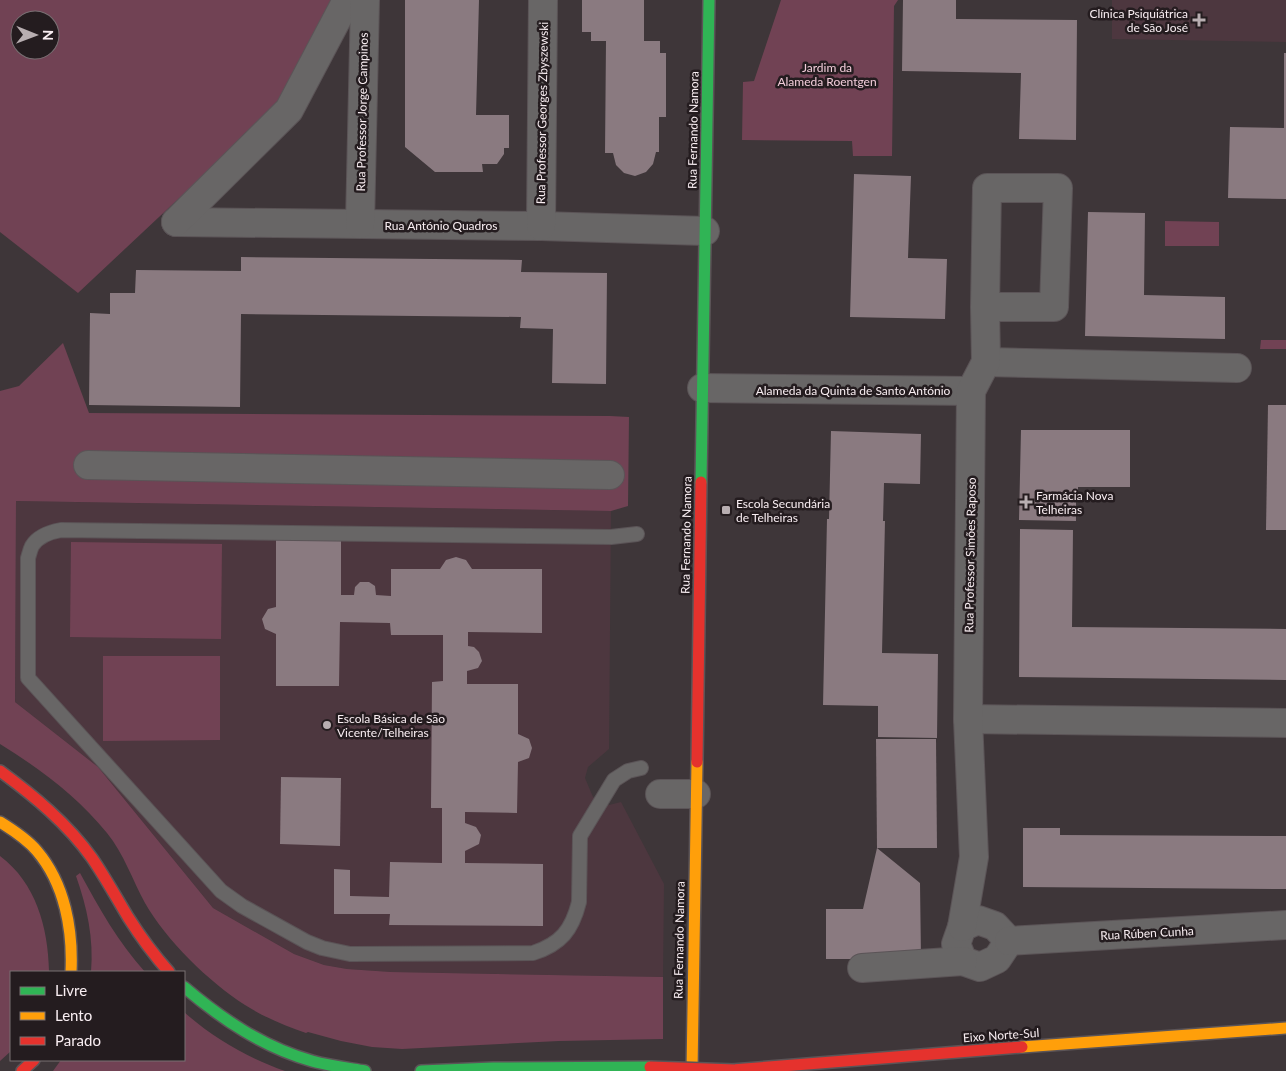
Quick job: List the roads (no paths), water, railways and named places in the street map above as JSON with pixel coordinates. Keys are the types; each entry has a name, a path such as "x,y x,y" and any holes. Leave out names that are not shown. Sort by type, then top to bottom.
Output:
{"main road":[{"name":"Rua Fernando Namora","path":"692,1071 692,957 709,0"},
{"path":"0,771 53,813 79,841 91,857 140,937 168,971"},
{"path":"0,822 37,852 56,883 71,933 73,960 71,971"},
{"path":"185,987 212,1011 257,1039 281,1051 319,1063 365,1071"},
{"name":"Eixo Norte-Sul","path":"719,1071 1286,1028"},
{"path":"22,1071 33,1061"},
{"path":"421,1071 493,1068 650,1067 735,1070"}],"street":[{"name":"Rua António Quadros","path":"346,0 289,110 176,222 541,226 705,230"},
{"name":"Rua Professor Jorge Campinos","path":"360,224 365,0"},
{"name":"Rua Professor Georges Zbyszewski","path":"541,226 543,0"},
{"path":"972,391 986,362 985,307 988,188 1058,188 1054,307 985,307"},
{"path":"986,362 1237,368"},
{"name":"Alameda da Quinta de Santo António","path":"702,388 972,391"},
{"name":"Rua Professor Simões Raposo","path":"964,961 956,944 962,927 974,857 968,719 972,391"},
{"path":"88,464 610,475"},
{"path":"968,719 1286,723"},
{"path":"660,794 696,794"},
{"name":"Rua Professor Simões Raposo","path":"974,857 1002,933"},
{"path":"862,968 964,961 980,967 997,959 1002,933 978,920 962,927"},
{"name":"Rua Rúben Cunha","path":"1002,933 1286,925"}],"lane":[{"path":"637,534 611,537 61,530 52,532 42,536 32,545 28,558 28,678 221,891 242,906 306,942 322,948 350,954 533,953 546,949 560,939 569,929 576,912 579,902 580,836 614,780 628,771 640,768"}],"place":[{"name":"Clínica Psiquiátrica de São José","path":"1199,20"},
{"name":"Farmácia Nova Telheiras","path":"1026,502"},
{"name":"Escola Secundária de Telheiras","path":"726,510"},
{"name":"Escola Básica de São Vicente/Telheiras","path":"327,725"}],"park label":[{"name":"Jardim da Alameda Roentgen","path":"827,74"}]}
